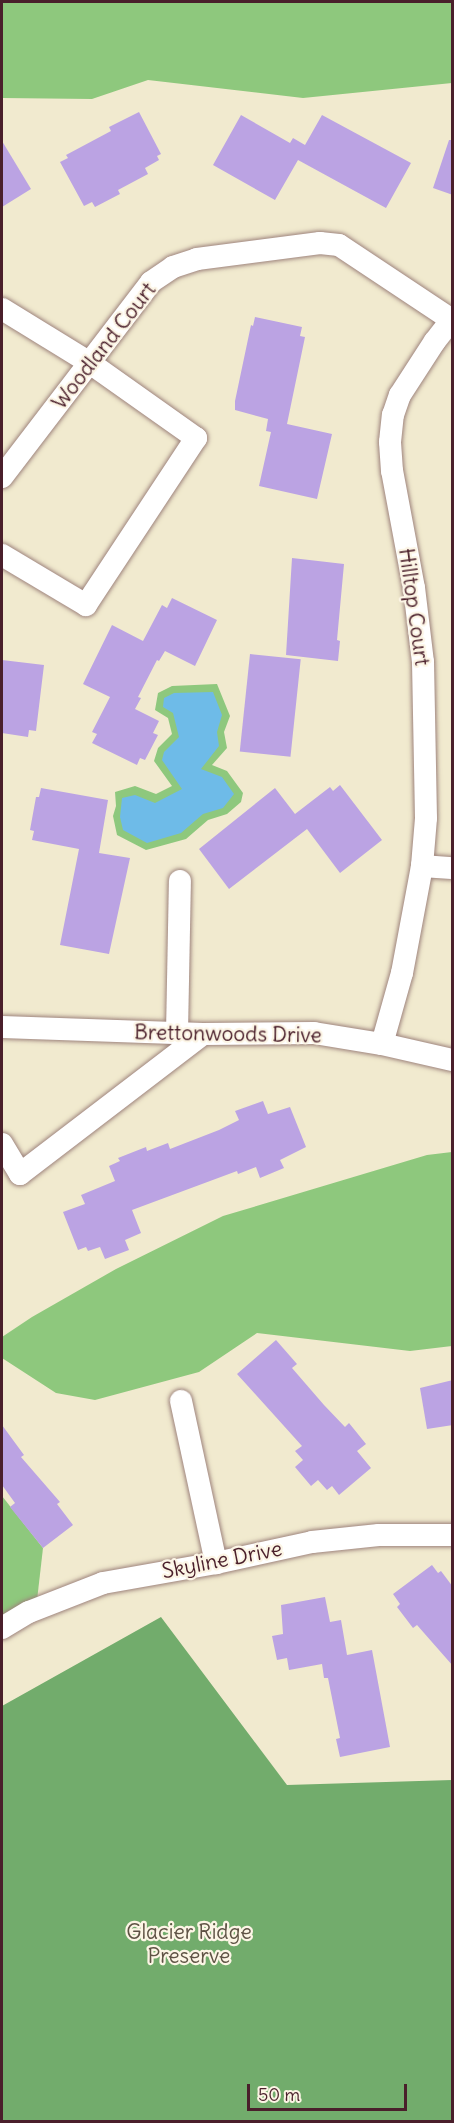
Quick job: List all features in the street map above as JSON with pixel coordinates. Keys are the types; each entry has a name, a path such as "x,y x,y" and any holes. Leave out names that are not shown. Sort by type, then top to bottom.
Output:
{"street":[{"name":"Woodland Court","path":"2,477 151,282 173,267 197,259 321,243 339,245"},
{"name":"Hilltop Court","path":"339,245 452,319 400,395 393,415 390,442 392,471 414,588 423,662 426,818 422,866 402,973 382,1044"},
{"path":"2,309 90,363 196,438 86,605 2,555"},
{"path":"422,866 453,868"},
{"path":"177,1033 180,881"},
{"name":"Brettonwoods Drive","path":"2,1027 203,1034 314,1033 382,1044 453,1060"},
{"path":"2,1144 20,1174 203,1034"},
{"path":"181,1401 216,1563"},
{"name":"Skyline Drive","path":"2,1628 29,1612 103,1583 216,1563 312,1542 379,1535 453,1535"}],"green space":[{"path":"2,2 452,2 452,83 303,98 148,80 92,99 2,98"},
{"path":"217,684 230,716 224,732 227,748 212,765 227,771 243,793 241,802 227,814 208,820 186,839 146,850 117,835 113,816 116,806 115,792 135,786 156,794 172,786 154,761 158,748 172,734 168,718 155,710 158,693 172,686"},
{"path":"452,1152 452,1346 410,1351 257,1333 199,1372 95,1400 56,1393 2,1358 2,1337 32,1317 116,1269 223,1216 427,1155"},
{"path":"2,1496 43,1548 36,1609 2,1629"},
{"name":"Glacier Ridge Preserve","path":"161,1617 287,1785 452,1780 452,2121 2,2121 2,1706"}],"water":[{"path":"213,692 222,715 217,732 219,746 201,769 222,777 234,794 223,808 203,814 181,833 147,843 123,830 120,817 122,798 135,795 155,803 182,789 162,760 164,752 179,737 173,713 163,707 164,698 174,693"}],"building":[{"path":"139,112 161,154 157,156 159,160 145,168 148,174 118,190 120,194 95,207 92,202 84,206 60,162 68,158 66,155 111,131 109,127"},
{"path":"241,115 290,143 293,138 305,145 322,115 411,163 386,208 298,160 275,200 213,165"},
{"path":"449,140 453,140 453,195 433,188"},
{"path":"2,141 31,189 2,207"},
{"path":"255,317 302,327 300,336 305,337 287,424 332,434 317,499 259,486 271,432 266,431 268,419 235,410 251,325 253,326"},
{"path":"292,558 344,564 337,640 340,641 338,661 286,655"},
{"path":"172,598 217,620 195,666 165,651 159,661 157,660 138,697 141,698 135,709 159,721 153,733 158,735 145,760 140,758 137,765 92,743 97,734 92,732 110,697 83,684 112,625 143,641 162,605 167,608"},
{"path":"250,654 301,659 290,757 240,751"},
{"path":"2,660 44,665 36,731 29,730 28,737 2,733"},
{"path":"340,785 382,840 340,873 307,829 229,889 199,849 275,788 295,814 330,787 333,791"},
{"path":"41,788 108,800 99,853 130,858 109,954 60,945 79,849 32,840 34,831 30,830 36,797 39,797"},
{"path":"263,1101 268,1114 290,1107 306,1147 280,1160 284,1168 260,1178 256,1167 238,1174 237,1171 132,1210 141,1233 125,1240 129,1250 105,1259 100,1247 88,1251 86,1247 78,1250 63,1212 85,1204 81,1195 115,1181 109,1166 120,1161 118,1158 146,1147 147,1151 168,1143 170,1149 219,1130 239,1120 235,1111"},
{"path":"276,1340 297,1364 292,1368 324,1405 345,1427 349,1423 366,1444 357,1451 371,1468 339,1495 332,1486 327,1490 318,1480 311,1486 295,1467 303,1460 295,1451 302,1446 237,1374"},
{"path":"453,1380 453,1425 427,1429 420,1388"},
{"path":"2,1425 24,1455 21,1457 60,1502 57,1504 73,1525 43,1548 10,1507 15,1503 2,1485"},
{"path":"432,1565 438,1573 441,1571 453,1587 453,1666 417,1625 413,1628 397,1607 400,1604 393,1594"},
{"path":"325,1597 330,1622 341,1620 347,1655 372,1650 390,1747 340,1757 336,1739 340,1738 328,1678 324,1678 322,1664 289,1670 287,1658 277,1660 272,1636 283,1634 281,1605"}]}
